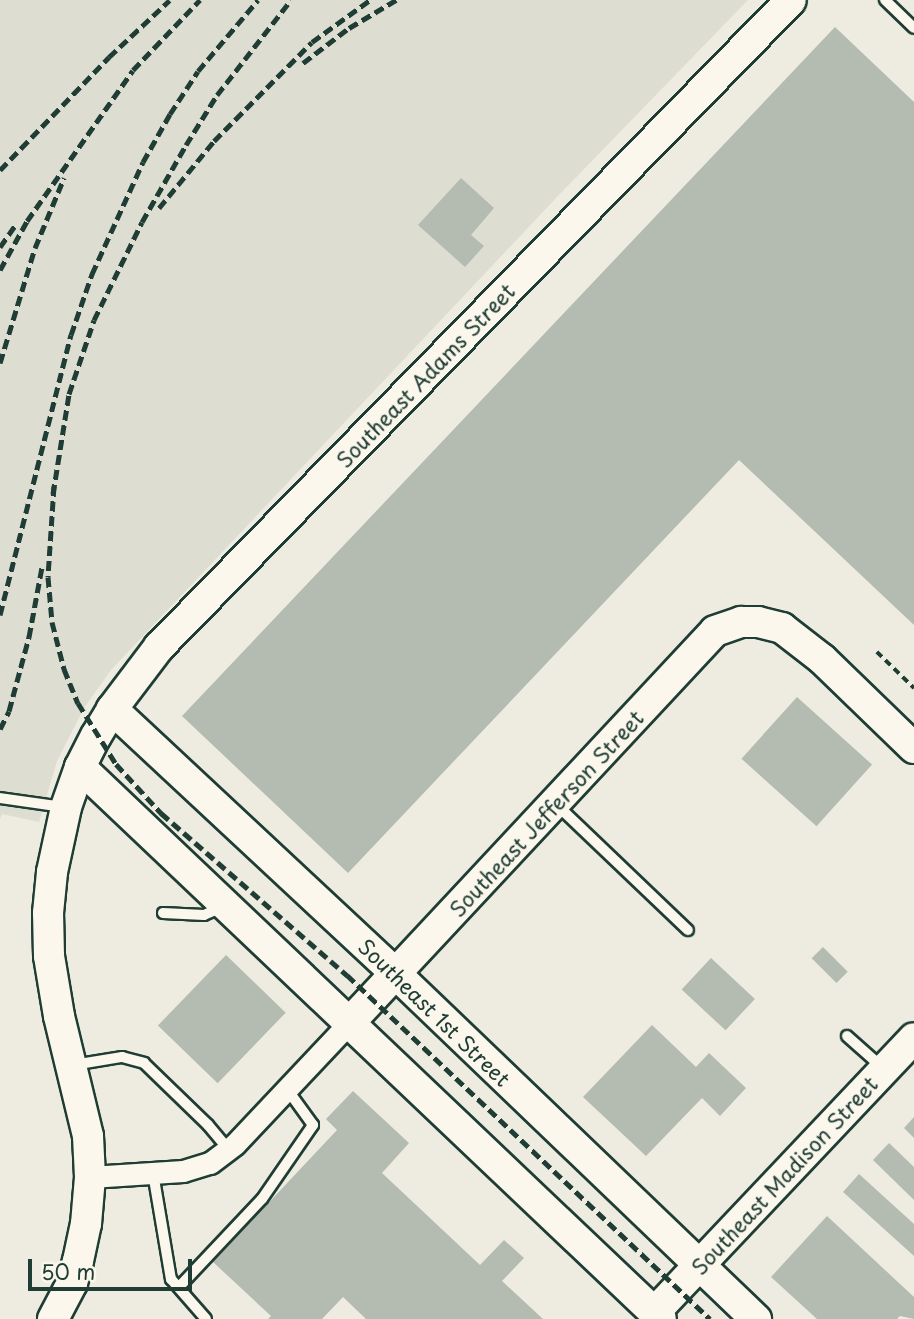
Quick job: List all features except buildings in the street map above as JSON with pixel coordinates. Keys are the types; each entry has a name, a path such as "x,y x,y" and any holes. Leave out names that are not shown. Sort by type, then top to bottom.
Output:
{"street":[{"name":"Southeast Adams Street","path":"53,1319 72,1283 78,1261 86,1224 90,1177 88,1136 49,956 48,913 52,872 66,807 80,766 112,709 159,648 791,0"},
{"name":"Southeast Jefferson Street","path":"351,1021 715,631 750,622 782,628 797,637 914,748"},
{"name":"Southeast 1st Street","path":"112,709 396,974 756,1319"},
{"path":"80,766 351,1021 655,1317"},
{"path":"90,1177 183,1171 211,1163 228,1149 351,1021"},
{"name":"Southeast Madison Street","path":"655,1317 699,1265 914,1038"}],"lane":[{"path":"885,0 914,28"},
{"path":"0,798 66,807"},
{"path":"555,803 688,930"},
{"path":"163,913 204,915 228,905"},
{"path":"847,1036 884,1070"},
{"path":"71,1065 122,1057 144,1063 208,1125 228,1149"},
{"path":"179,1287 262,1199 313,1125 287,1088"},
{"path":"153,1173 171,1279 206,1319"}],"path":[{"path":"877,652 914,688"}],"shaded area":[{"path":"0,0 748,0 556,198 111,670 84,708 57,761 39,822 2,814 0,819"}],"railway":[{"path":"0,170 109,57 170,0"},
{"path":"0,270 27,221 133,70 200,0"},
{"path":"0,615 71,335 92,274 143,162 170,114 198,71 258,0"},
{"path":"53,494 69,394 94,320 142,222 186,145 217,95 291,0"},
{"path":"159,208 214,141 312,42 370,0"},
{"path":"303,63 349,28 396,0"},
{"path":"0,363 35,248 64,178"},
{"path":"0,247 17,223"},
{"path":"54,486 48,577 52,622 64,669 78,703 116,764 161,813 347,975 710,1319"},
{"path":"0,729 9,711 29,637 42,567"}]}
